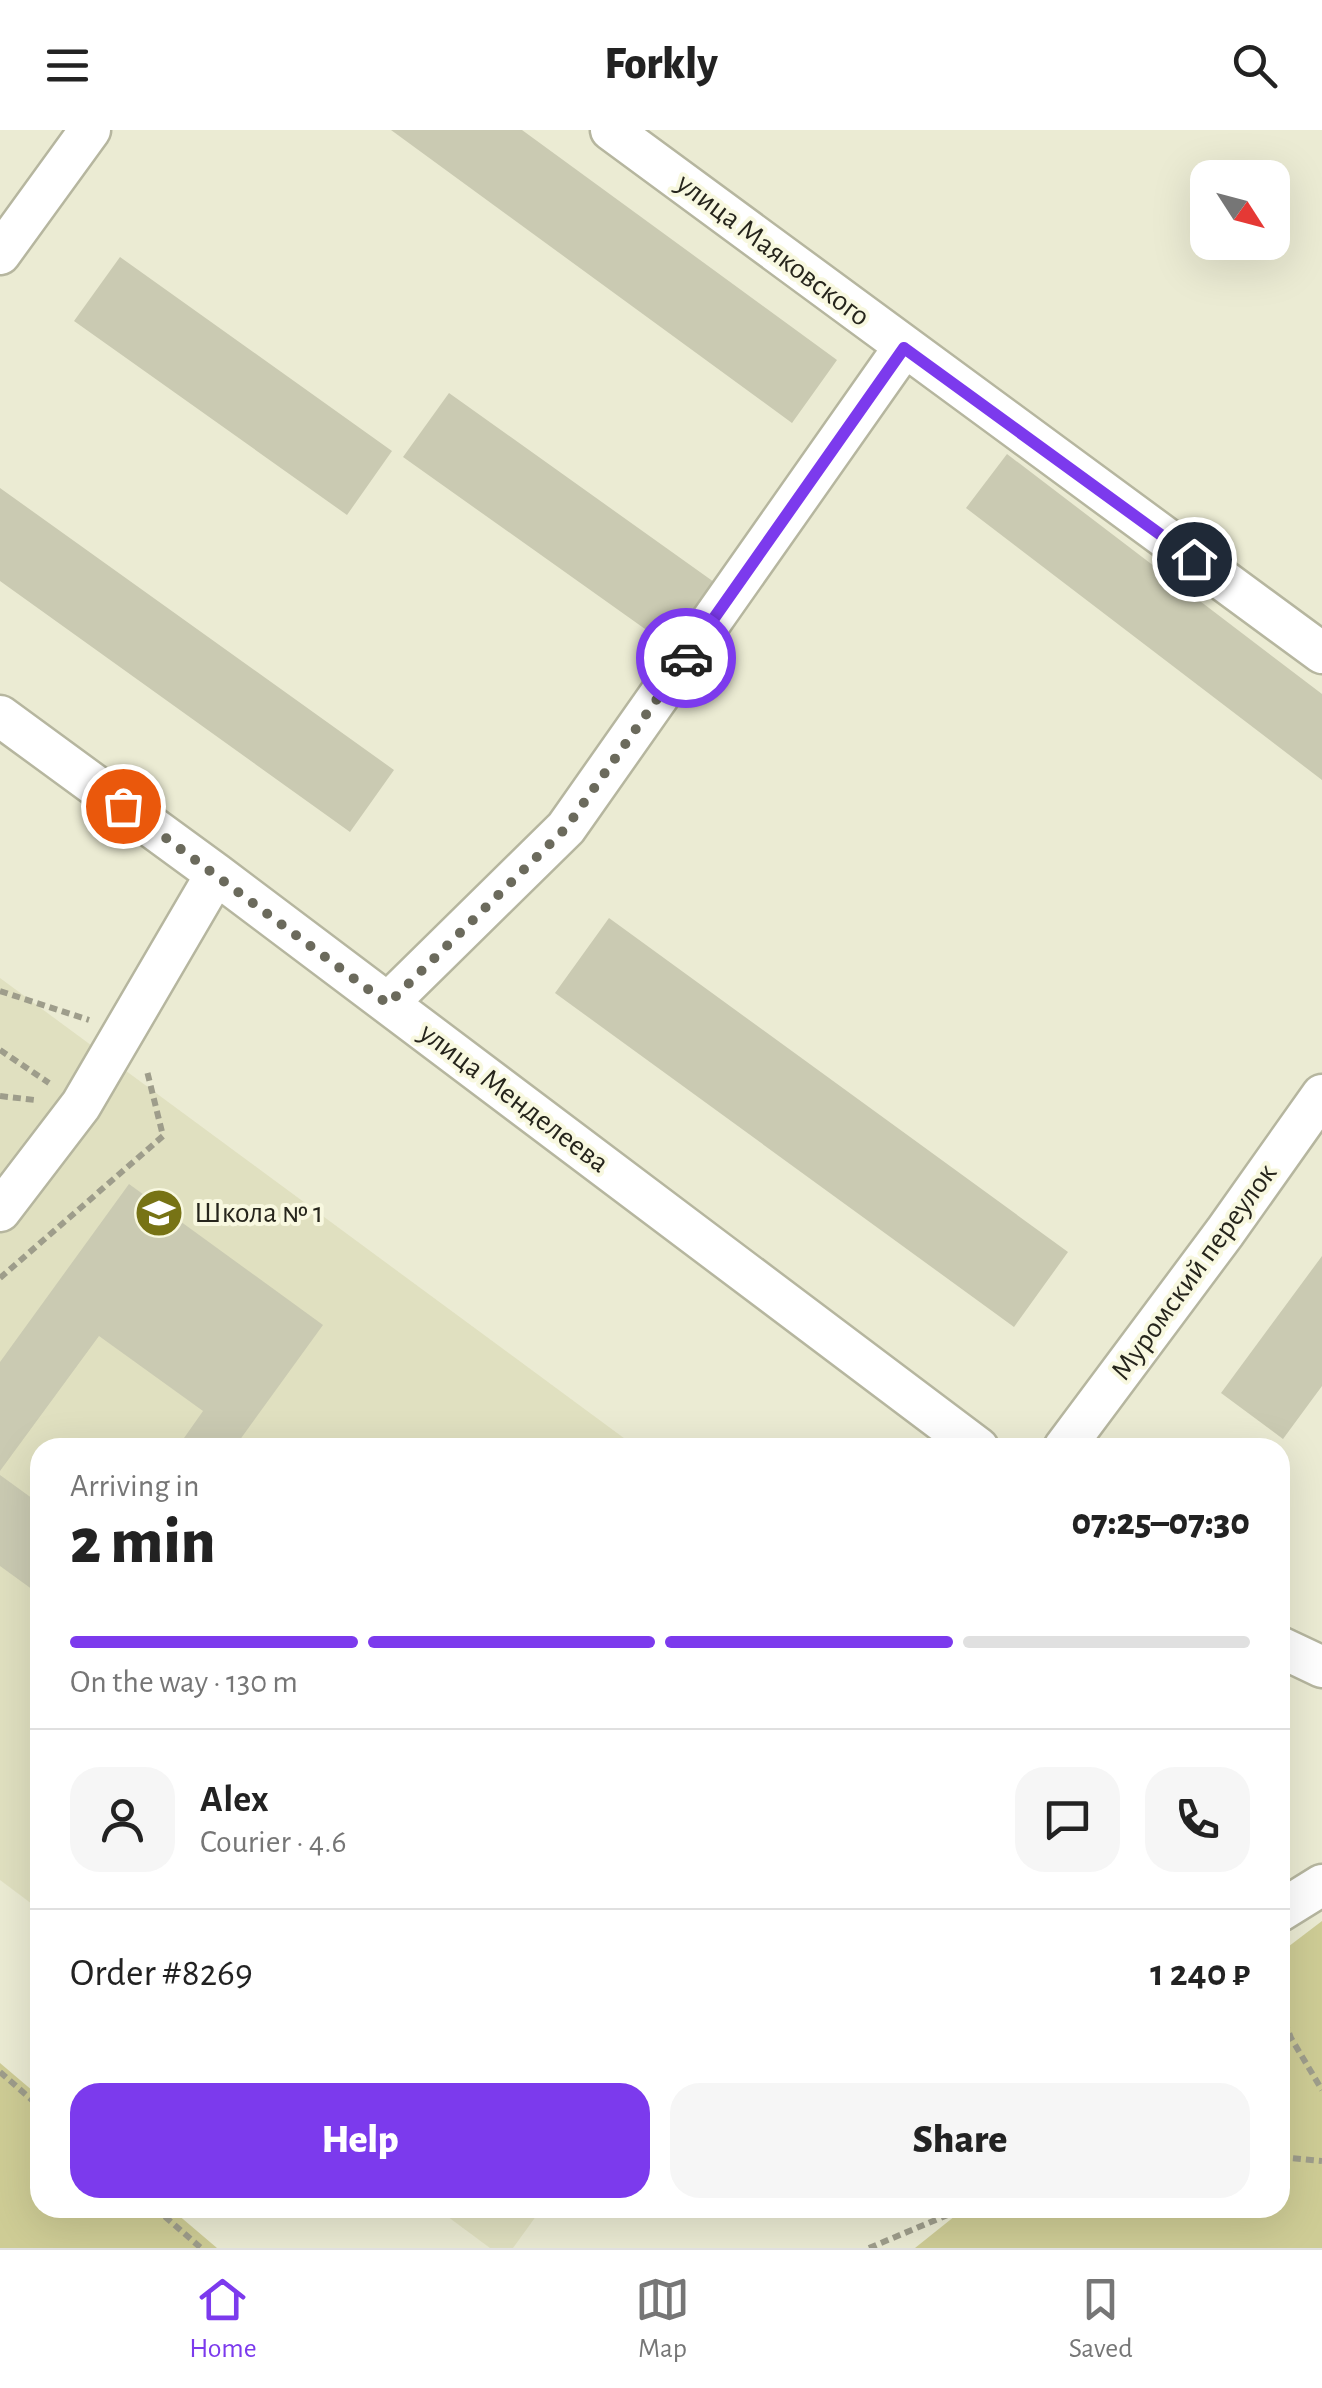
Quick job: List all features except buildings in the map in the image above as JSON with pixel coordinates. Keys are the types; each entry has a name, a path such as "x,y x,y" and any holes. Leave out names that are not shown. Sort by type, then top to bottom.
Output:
{"street":[{"path":"0,254 90,130"},
{"name":"улица Маяковского","path":"611,130 1322,653"},
{"path":"388,1004 566,828 904,348"},
{"name":"улица Менделеева","path":"0,716 965,1438"},
{"path":"0,1211 81,1106 216,874"},
{"name":"Муромский переулок","path":"1071,1438 1322,1095"},
{"path":"1290,1652 1322,1667"},
{"path":"1290,1906 1322,1885"}],"path":[{"path":"0,1050 81,1106"},
{"path":"1290,2035 1322,2090"},
{"path":"0,2072 30,2098"},
{"path":"1290,2157 1322,2162"},
{"path":"167,2218 202,2248"},
{"path":"869,2248 940,2218"}],"shaded area":[{"name":"Школа № 1","path":"0,978 624,1438 30,1438 30,1902 0,1880"},
{"path":"1322,1921 1322,2248 915,2248 952,2218 1290,2218 1290,1945"},
{"path":"0,2063 30,2088 30,2218 182,2218 217,2248 0,2248"},
{"path":"450,2218 535,2218 513,2248 490,2248"}],"way so far":[{"path":"123,806 388,1004 566,828 686,658"}],"place":[{"name":"Школа № 1","path":"159,1213"}],"route":[{"path":"686,658 904,348 1194,559"}]}
